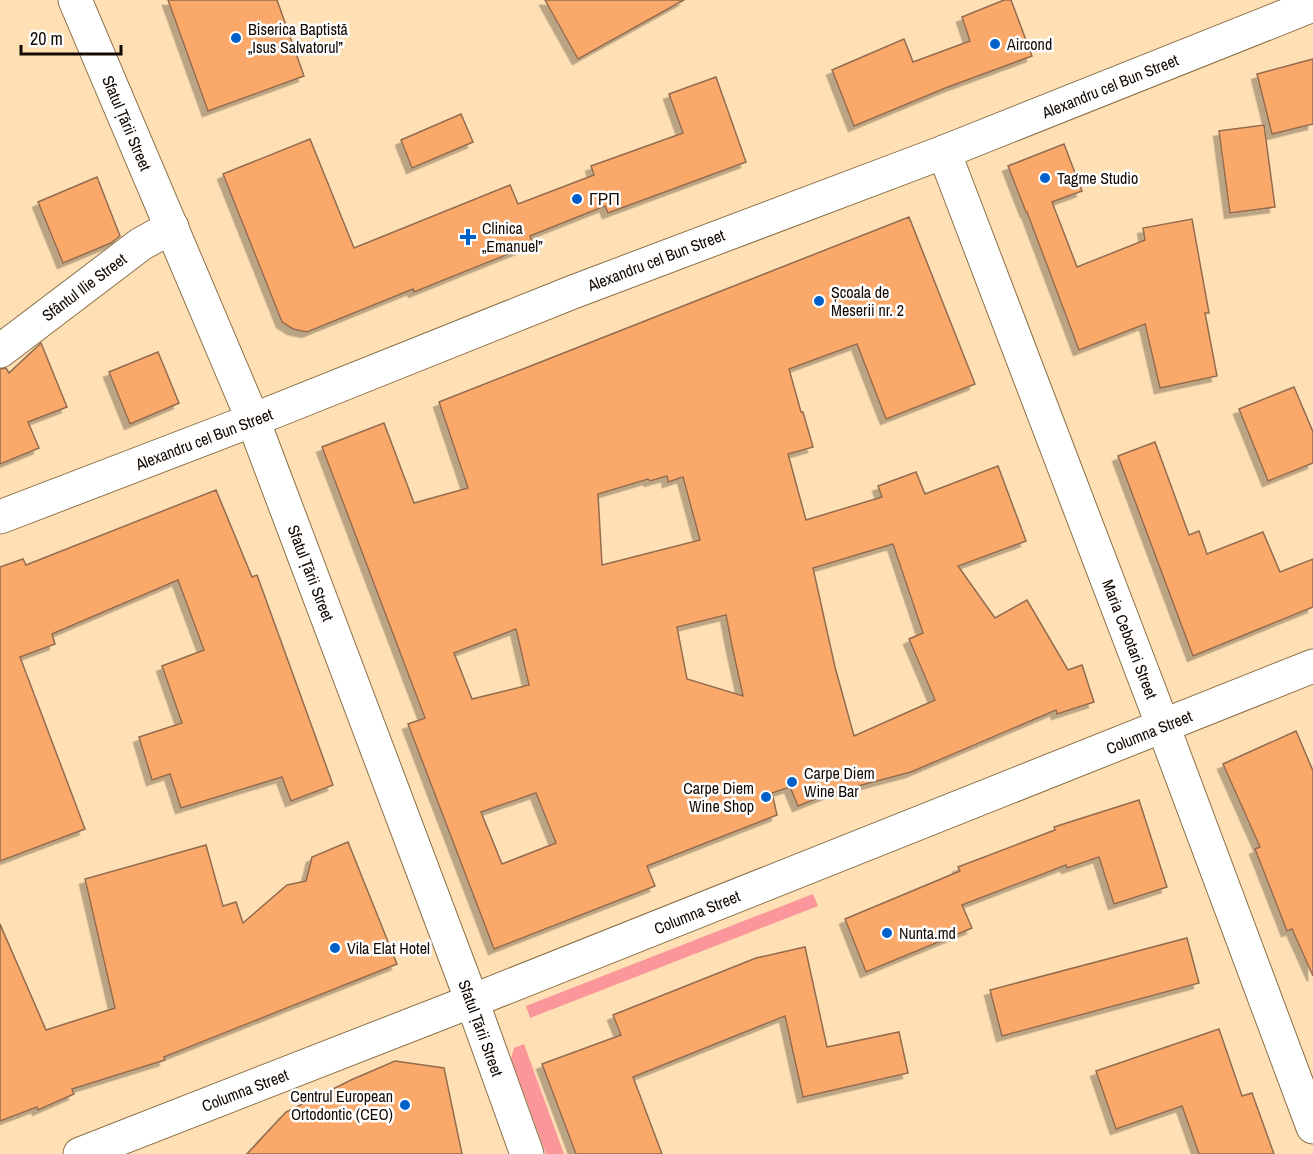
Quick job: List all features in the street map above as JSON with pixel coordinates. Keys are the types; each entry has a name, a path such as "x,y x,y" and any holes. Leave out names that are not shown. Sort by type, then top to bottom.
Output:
{"main road":[{"name":"Sfatul Țării Street","path":"75,0 253,420 472,1001 527,1154"},
{"name":"Alexandru cel Bun Street","path":"0,517 253,420 573,292 944,152 1303,5"},
{"name":"Maria Cebotari Street","path":"944,152 1313,1127"},
{"name":"Sfântul Ilie Street","path":"0,351 141,244 172,227"},
{"name":"Columna Street","path":"80,1154 472,1001 1313,666"}],"shaded area":[{"path":"813,894 818,906 530,1018 526,1006"},
{"path":"524,1044 564,1154 546,1154 511,1059 514,1048"}],"building":[{"name":"Biserica Baptistă „Isus Salvatorul”","path":"168,0 277,0 304,76 208,111"},
{"path":"545,0 684,0 578,59"},
{"path":"1004,0 1011,0 1032,56 948,87 854,126 832,70 904,39 913,62 970,41 962,17"},
{"path":"1313,59 1313,124 1272,134 1257,74"},
{"path":"716,77 746,162 608,213 605,206 530,236 533,244 307,332 293,329 282,322 223,174 310,139 354,248 510,185 518,204 594,175 591,166 683,133 669,94"},
{"path":"461,114 473,142 412,168 401,140"},
{"path":"1264,125 1275,207 1230,213 1219,131"},
{"path":"1064,144 1082,191 1052,202 1077,267 1145,240 1143,228 1192,219 1209,313 1205,313 1217,376 1160,388 1145,324 1079,350 1008,166"},
{"path":"97,177 120,236 111,243 63,263 38,202"},
{"path":"909,217 975,384 886,419 857,344 789,369 813,447 788,454 806,520 882,497 878,486 916,472 925,494 998,466 1026,541 958,566 995,618 1027,600 1068,670 1082,665 1094,702 1057,714 1056,710 911,772 828,794 798,806 790,787 772,793 777,815 647,866 655,886 494,949 408,724 425,718 322,447 384,423 414,503 468,488 439,402","holes":["667,476 668,482 683,477 700,540 602,565 598,494 648,479 650,481","893,544 923,633 909,639 935,700 854,736 835,667 813,568","726,615 743,696 687,679 677,627","516,629 529,685 472,699 454,653","536,793 556,843 502,864 481,812"]},
{"path":"41,343 67,407 28,422 39,448 0,464 0,369 6,368 9,373"},
{"path":"158,352 179,403 130,424 109,372"},
{"path":"1294,387 1313,432 1313,463 1268,481 1239,409"},
{"path":"1155,442 1189,535 1199,531 1207,554 1263,532 1280,572 1313,559 1313,607 1193,656 1118,456"},
{"path":"216,490 252,577 257,575 333,785 291,801 282,777 181,808 170,774 152,780 139,737 182,723 162,666 204,650 178,580 52,634 55,644 20,657 85,829 0,861 0,567 23,559 26,565"},
{"path":"1296,731 1313,771 1313,976 1292,929 1287,931 1255,849 1260,847 1223,764"},
{"path":"1139,800 1167,887 1114,904 1099,857 1067,868 1066,865 962,905 972,928 866,972 845,919 960,871 958,867 1055,830 1054,827"},
{"path":"348,842 397,964 164,1057 165,1060 72,1089 74,1094 38,1110 37,1107 0,1121 0,924 46,1030 115,1008 85,879 206,845 223,906 236,902 243,923 287,885 306,881 312,857"},
{"path":"1187,938 1199,983 1002,1036 990,990"},
{"path":"805,947 827,1047 899,1032 908,1073 803,1097 785,1016 633,1077 662,1154 576,1154 542,1064 621,1035 613,1015 756,958"},
{"path":"1219,1029 1242,1096 1252,1093 1274,1154 1199,1154 1182,1106 1116,1129 1096,1071"},
{"path":"395,1061 444,1068 462,1154 247,1154 286,1112"}],"place":[{"name":"Biserica Baptistă „Isus Salvatorul”","path":"236,38"},
{"name":"Aircond","path":"995,44"},
{"name":"Tagme Studio","path":"1045,178"},
{"name":"ГРП","path":"577,199"},
{"name":"Clinica „Emanuel”","path":"468,237"},
{"name":"Școala de Meserii nr. 2","path":"819,301"},
{"name":"Carpe Diem Wine Bar","path":"792,782"},
{"name":"Carpe Diem Wine Shop","path":"766,797"},
{"name":"Nunta.md","path":"887,933"},
{"name":"Vila Elat Hotel","path":"335,948"},
{"name":"Centrul European Ortodontic (CEO)","path":"405,1105"}]}
